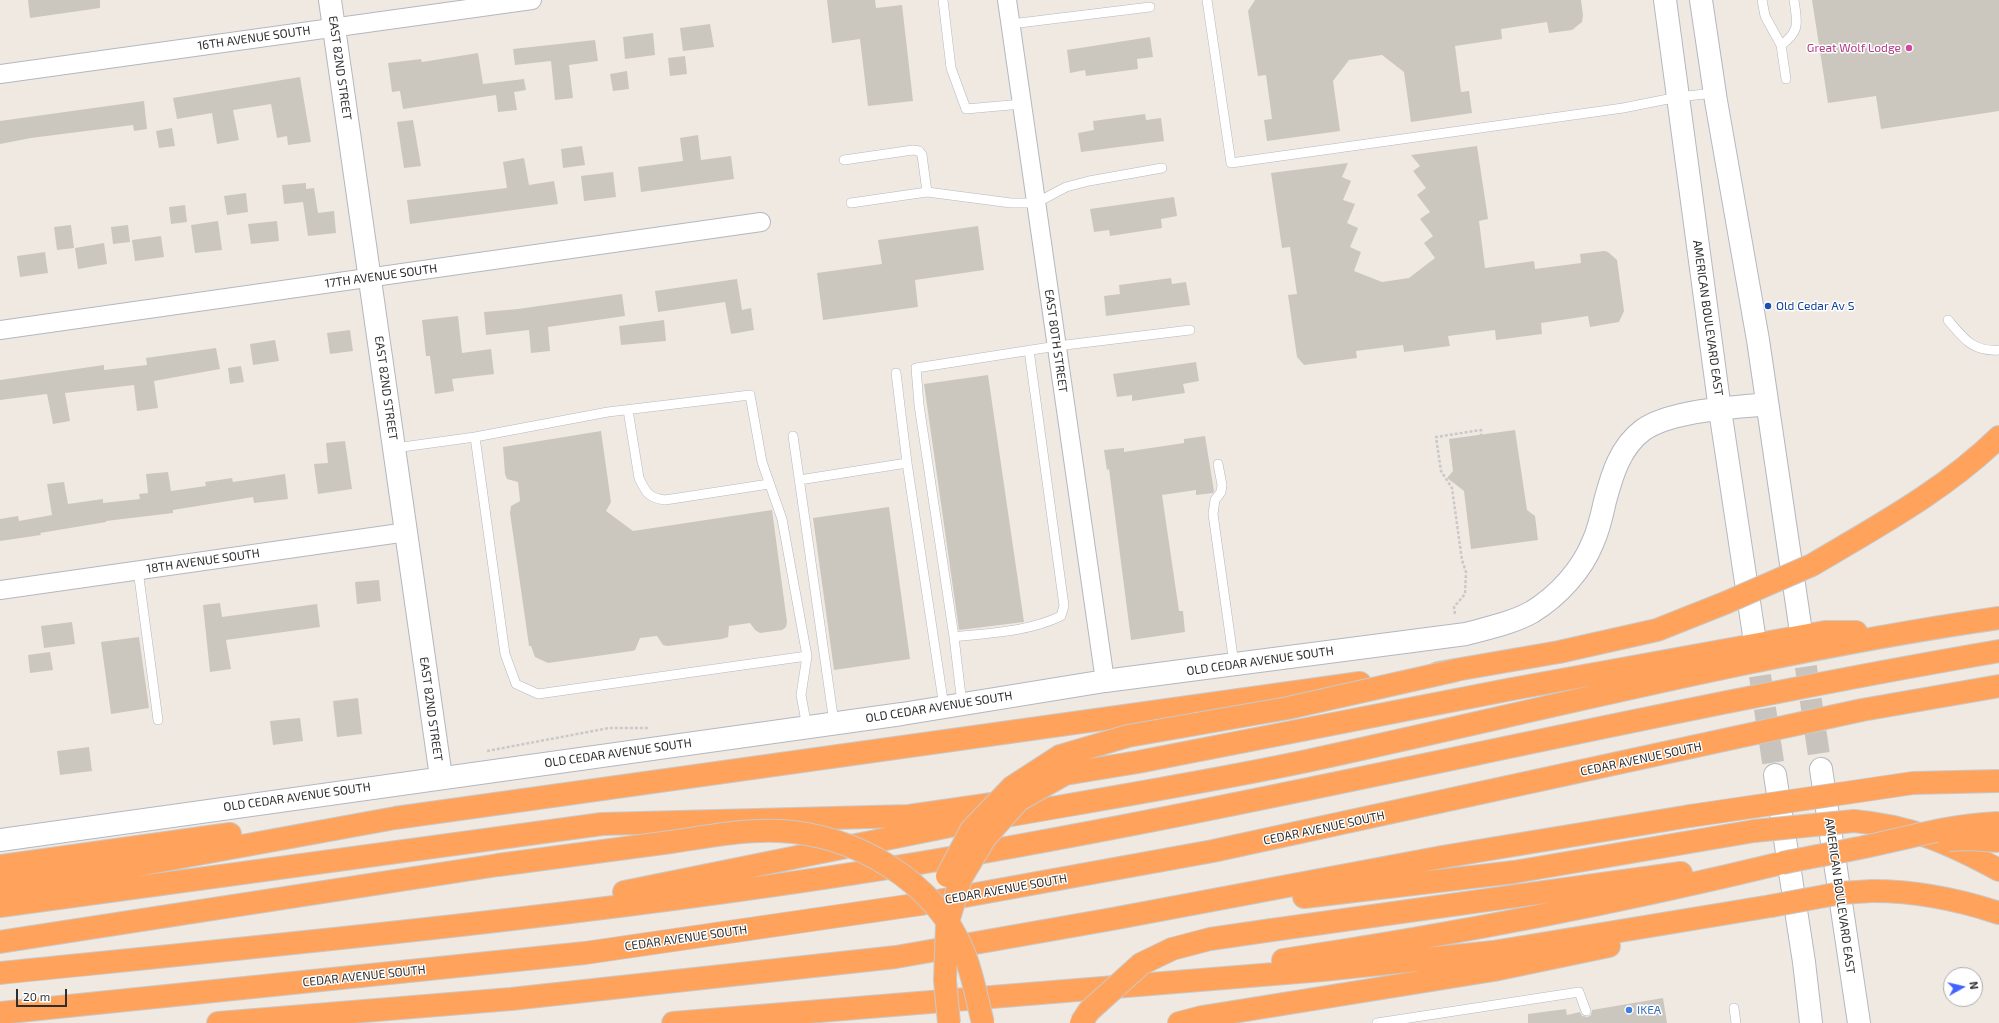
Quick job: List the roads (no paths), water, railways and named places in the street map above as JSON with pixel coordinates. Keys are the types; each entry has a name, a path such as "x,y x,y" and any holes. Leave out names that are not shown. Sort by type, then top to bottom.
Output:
{"highway":[{"path":"0,888 94,874 395,818 1457,670 1559,652 1657,630 1812,565 1914,504 1986,450 1999,437"},
{"path":"446,928 946,827 1299,762 1497,717 1909,631 1999,618"},
{"path":"949,1023 945,980 947,925 961,878 985,838 1019,800 1065,774 1138,762 1512,689 1825,632 1909,631"},
{"path":"0,973 446,928 705,896 920,863 1205,811 1856,676 1999,651"},
{"path":"938,1023 932,981 933,930 947,875 971,830 1012,787 1060,756 1128,736 1288,708 1457,670"},
{"name":"CEDAR AVENUE SOUTH","path":"0,1014 585,953 921,904 1213,851 1862,710 1999,686"},
{"path":"0,906 602,824 909,816 1299,762"},
{"path":"218,1023 511,999 896,957 1112,919 1442,857 1690,816 1913,783 1999,782"},
{"path":"0,866 275,828 395,818"},
{"path":"1112,919 1514,872 1754,831 1854,822 1880,824 1933,838 1959,848 1999,870"},
{"path":"1081,1023 1089,1011 1141,964 1172,949 1210,939 1699,876 1782,863 1940,829 1969,824 1999,823"},
{"path":"0,942 498,865 716,836 779,831 814,835 845,844 874,857 897,871 918,889 936,908 952,930 963,952 972,978 983,1023"},
{"path":"1870,845 1968,838 1999,840"},
{"path":"1088,990 1321,954 1527,917 1699,876"},
{"path":"673,1023 1322,970 1493,952 1841,893 1900,891 1959,900 1999,913"},
{"path":"1180,1023 1202,1017 1494,970 1566,956 1764,907"}],"street":[{"name":"EAST 82ND STREET","path":"330,0 441,777"},
{"name":"16TH AVENUE SOUTH","path":"0,74 532,0"},
{"name":"EAST 80TH STREET","path":"1007,0 1105,681"},
{"name":"AMERICAN BOULEVARD EAST","path":"1665,0 1720,410 1754,635"},
{"path":"1701,0 1714,93 1758,340 1800,625"},
{"name":"17TH AVENUE SOUTH","path":"0,330 762,222"},
{"name":"OLD CEDAR AVENUE SOUTH","path":"0,840 953,706 1105,681 1466,634 1504,624 1532,612 1554,596 1574,574 1593,543 1619,459 1632,441 1644,430 1662,421 1677,416 1767,404"},
{"name":"18TH AVENUE SOUTH","path":"0,590 407,532"},
{"name":"AMERICAN BOULEVARD EAST","path":"1821,769 1859,1023"},
{"path":"1775,775 1804,962 1811,1023"}],"lane":[{"path":"943,0 951,68 966,109 1022,104"},
{"path":"1207,0 1231,163 1623,108 1678,97 1714,93"},
{"path":"1762,0 1765,16 1781,45 1786,80"},
{"path":"1781,45 1790,39 1797,27 1794,0"},
{"path":"1010,24 1150,7"},
{"path":"844,160 913,150 919,151 922,155 927,192"},
{"path":"851,203 927,192 1011,202 1036,203 1066,187 1088,181 1162,168"},
{"path":"1948,320 1963,338 1979,350 1999,350"},
{"path":"953,706 954,637 919,405 916,368 1057,346 1190,330"},
{"path":"954,637 1027,627 1052,621 1061,616 1064,606 1029,350"},
{"path":"896,373 907,463 953,706"},
{"path":"395,448 476,437 628,410 750,394 762,462 782,519 807,656 801,695 807,727"},
{"path":"628,410 639,478 644,489 652,498 665,500 769,484"},
{"path":"793,436 834,723"},
{"path":"476,437 505,654 516,684 538,694 807,656"},
{"path":"799,480 907,463"},
{"path":"1218,464 1222,492 1215,500 1213,514 1234,664"},
{"path":"138,570 158,720"},
{"path":"1377,1023 1579,992 1586,1011"},
{"path":"1734,1008 1736,1023"}],"tunnel":[{"path":"1801,634 1821,769"},
{"path":"1755,643 1775,775"}],"place":[{"name":"Great Wolf Lodge","path":"1909,48"},
{"name":"Old Cedar Av S","path":"1768,306"},
{"name":"IKEA","path":"1629,1010"}]}
